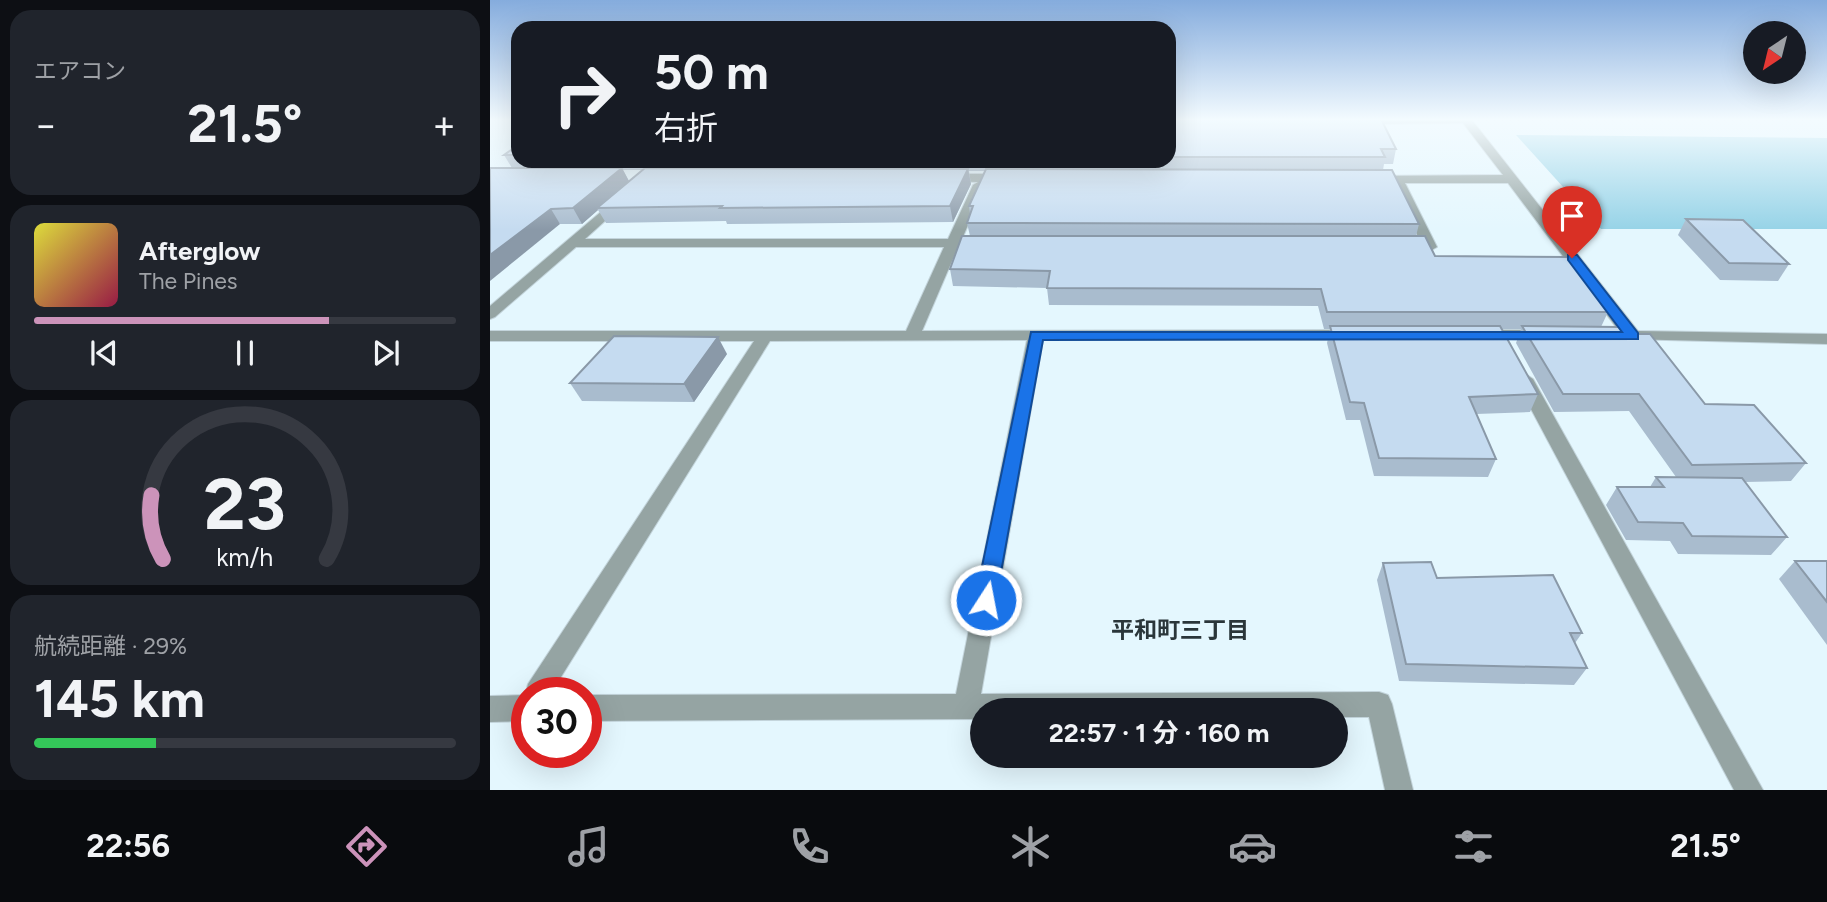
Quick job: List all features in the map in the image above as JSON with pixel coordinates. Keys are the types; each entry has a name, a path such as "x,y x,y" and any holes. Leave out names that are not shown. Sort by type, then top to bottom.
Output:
{"street":[{"path":"1493,156 1633,336"},
{"path":"769,168 757,177 777,177"},
{"path":"928,178 1024,178"},
{"path":"912,335 982,178"},
{"path":"1356,179 1511,179"},
{"path":"1397,179 1430,247 1403,247"},
{"path":"490,314 630,193"},
{"path":"572,243 994,243"},
{"path":"965,706 1036,335"},
{"path":"490,336 1367,335"},
{"path":"1460,335 1553,335"},
{"path":"1500,335 1749,790"},
{"path":"547,677 765,336"},
{"path":"1606,336 1827,339"},
{"path":"602,708 1379,704 1399,790"},
{"path":"490,709 511,708"}],"shaded area":[{"path":"1535,156 1827,156 1827,229 1601,229"}],"building":[{"path":"1176,156 1384,156 1176,157"},
{"path":"490,168 622,168 573,208 551,209 490,255"},
{"path":"645,168 968,169 950,206 597,208"},
{"path":"986,169 1392,170 1419,224 967,223 973,206 969,206"},
{"path":"1686,219 1743,220 1789,264 1729,263"},
{"path":"962,236 1425,236 1435,256 1567,257 1608,312 1327,312 1321,289 1047,288 1050,271 950,269"},
{"path":"1330,326 1500,326 1538,394 1469,397 1496,459 1379,458 1364,403 1350,402"},
{"path":"1522,326 1619,327 1624,334 1650,334 1705,404 1754,405 1806,463 1692,465 1639,394 1563,394"},
{"path":"614,336 718,337 684,384 570,383"},
{"path":"1656,477 1742,478 1787,537 1692,536 1683,523 1638,522 1617,487 1664,487"},
{"path":"1795,561 1827,561 1827,602"},
{"path":"1431,562 1437,578 1553,575 1582,633 1570,633 1587,668 1406,664 1383,563"}],"district":[{"name":"平和町三丁目","path":"1180,630"}],"route":[{"path":"986,600 1036,335 1633,336 1572,258"}]}
